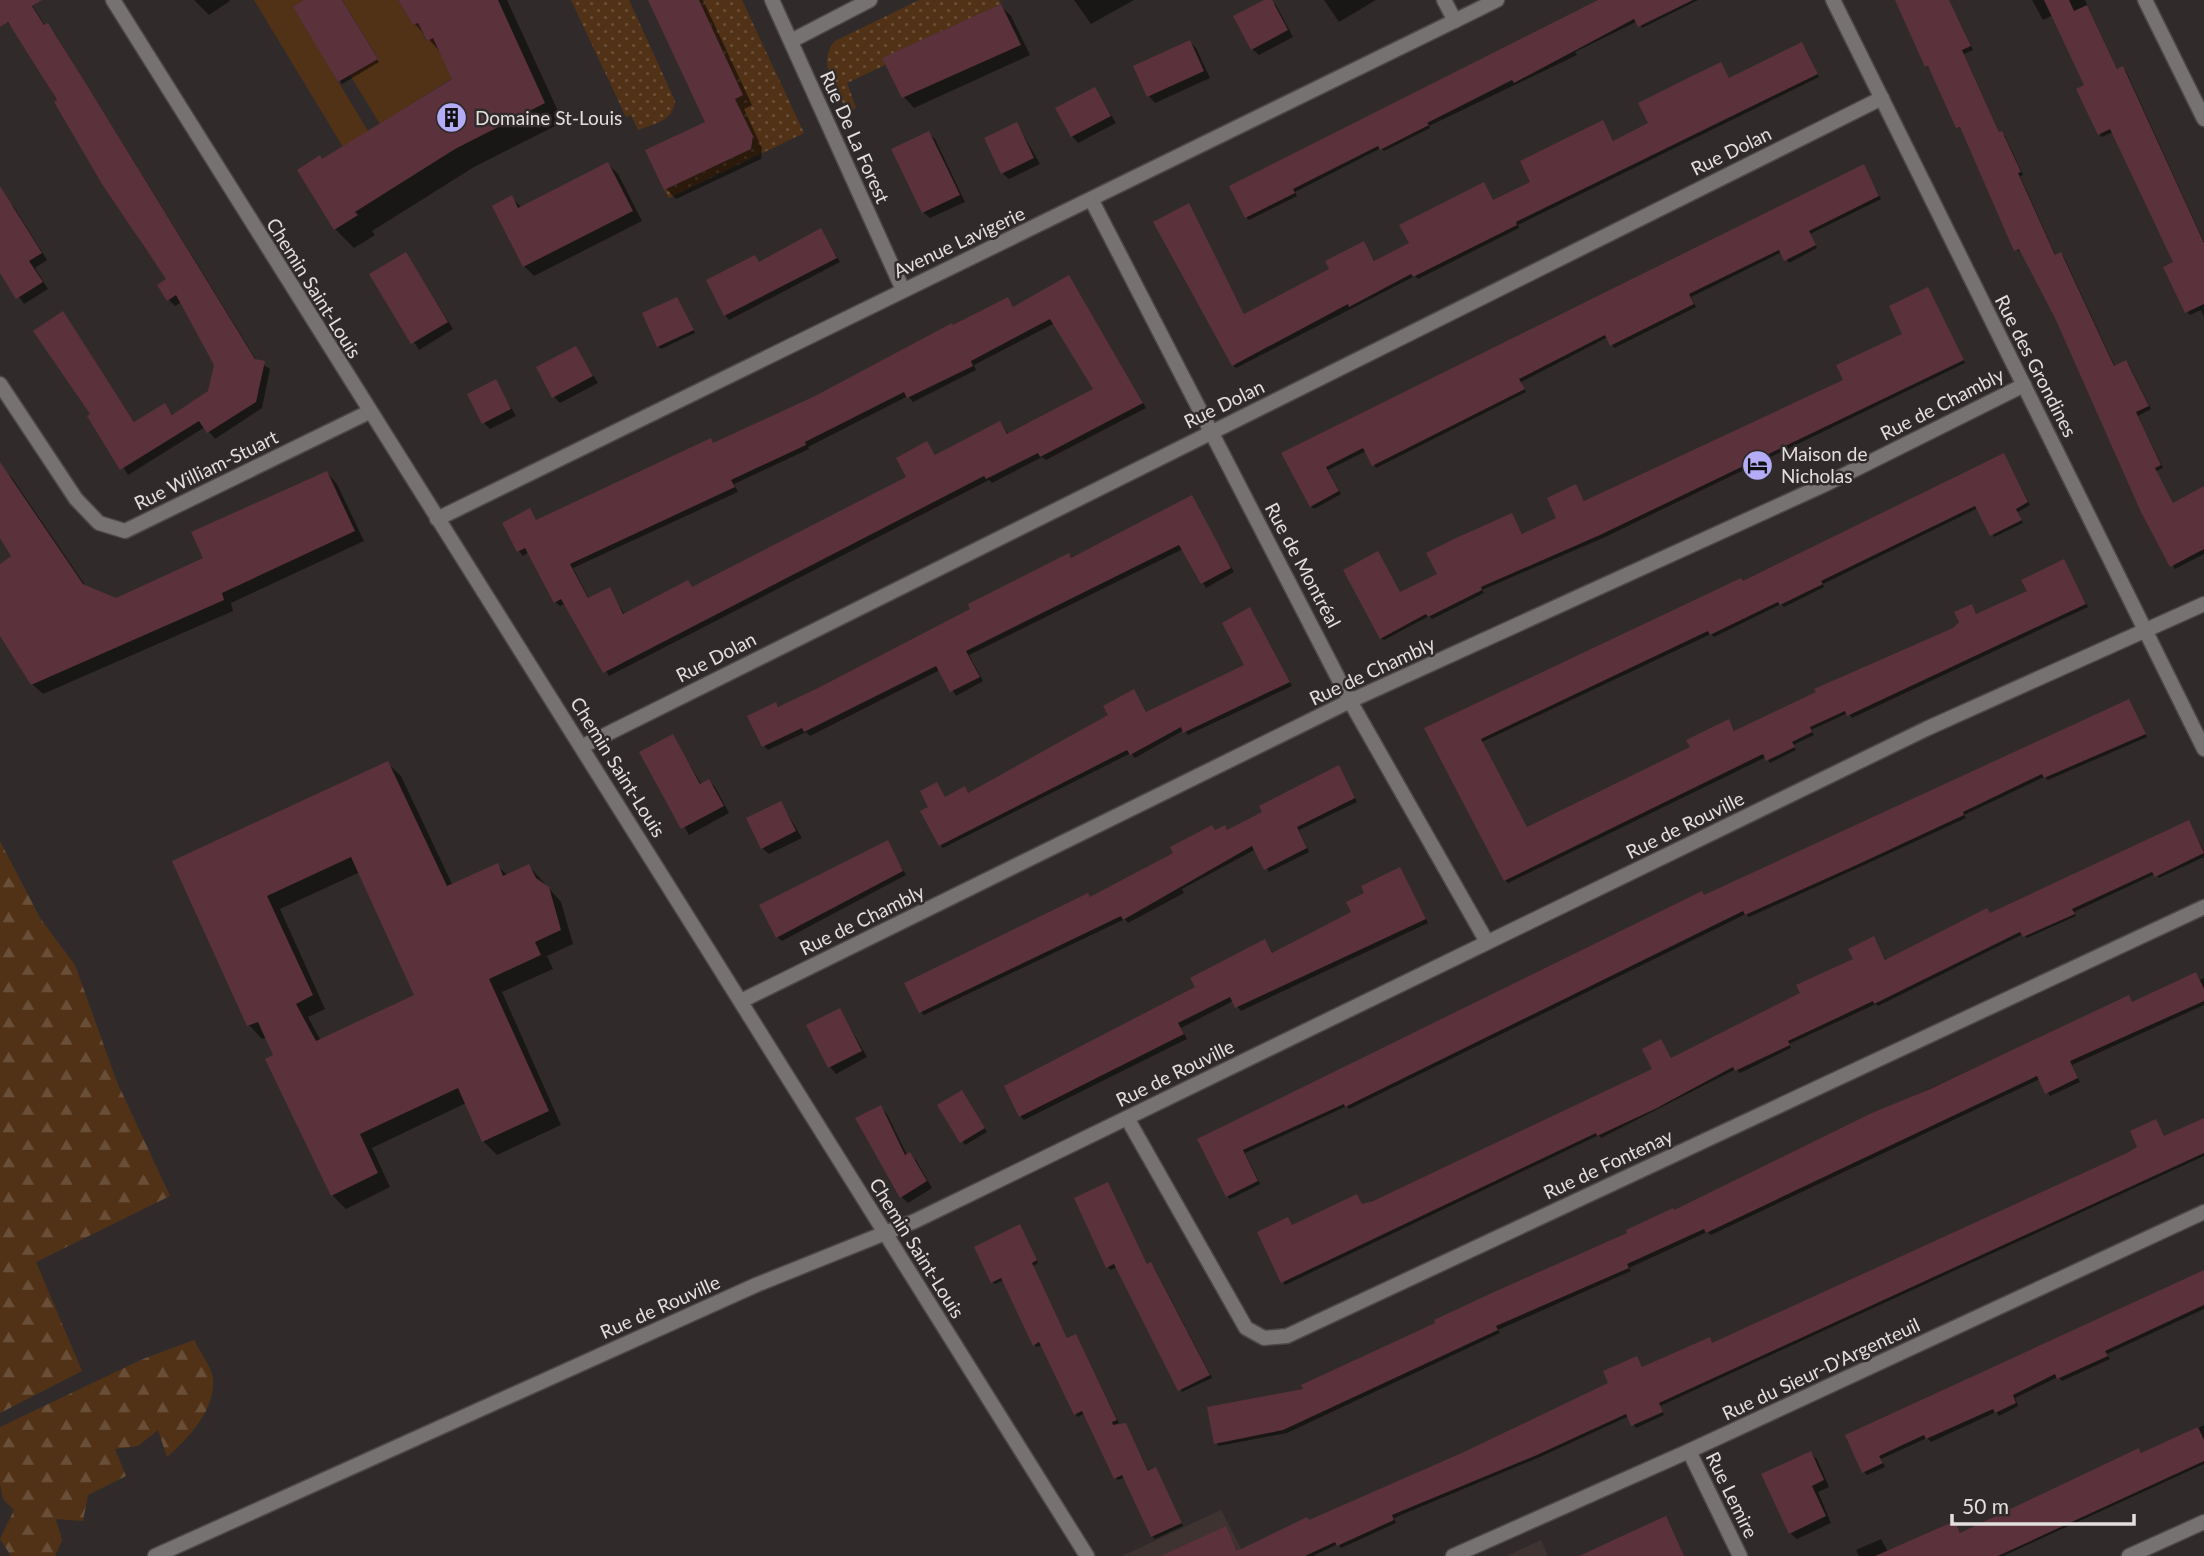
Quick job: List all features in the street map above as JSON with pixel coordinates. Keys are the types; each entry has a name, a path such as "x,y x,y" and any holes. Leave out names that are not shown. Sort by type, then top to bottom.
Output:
{"street":[{"name":"Chemin Saint-Louis","path":"113,0 369,412 583,746 1087,1556"},
{"name":"Rue De La Forest","path":"772,0 903,289"},
{"path":"791,41 870,0"},
{"path":"1444,0 1455,21"},
{"name":"Avenue Lavigerie","path":"437,519 903,289 1092,201 1497,0"},
{"name":"Rue des Grondines","path":"1833,0 2147,629 2204,749"},
{"path":"2145,0 2204,119"},
{"name":"Rue Dolan","path":"583,746 1882,98"},
{"name":"Rue de Montréal","path":"1092,201 1350,701 1487,942"},
{"name":"Rue William-Stuart","path":"0,384 76,499 99,523 125,531 369,412"},
{"name":"Rue de Chambly","path":"741,1001 1350,701 1826,484 2024,385"},
{"name":"Rue de Rouville","path":"155,1556 744,1290 854,1243 886,1234 1928,728 2204,604"},
{"name":"Rue de Fontenay","path":"1128,1118 1246,1328 1264,1338 1287,1336 2204,907"},
{"name":"Rue du Sieur-D'Argenteuil","path":"1453,1556 1689,1451 2204,1212"},
{"name":"Rue Lemire","path":"1689,1451 1740,1556"},
{"path":"2129,1556 2204,1522"}],"shaded area":[{"path":"1221,1510 1245,1556 1122,1556"},
{"path":"1541,1540 1548,1556 1507,1556"}],"green space":[{"path":"254,0 304,0 293,7 368,131 343,147"},
{"path":"342,0 398,0 413,25 418,23 426,41 433,38 468,68 380,124 350,75 378,58"},
{"path":"571,0 629,0 675,101 667,117 638,130 631,115 626,117"},
{"path":"699,0 742,0 804,133 669,198 664,190 751,149 753,136 735,99 743,95"},
{"path":"919,0 999,0 1001,4 883,58 885,65 847,83 856,108 848,113 830,77 827,58 829,49 835,41"},
{"path":"0,841 40,918 75,965 117,1082 170,1196 36,1262 82,1371 0,1413"},
{"path":"194,1340 210,1369 213,1390 205,1412 192,1432 167,1457 158,1430 138,1446 115,1449 126,1476 88,1495 83,1521 56,1519 62,1540 55,1556 11,1556 0,1539 14,1510 3,1499 0,1484 0,1427 143,1359"}],"building":[{"path":"0,0 42,0 32,6 44,25 48,23 255,359 265,361 256,402 207,433 199,421 120,470 87,416 90,414 33,331 63,311 134,422 165,403 172,415 208,391 214,365 176,295 167,301 157,285 166,279 102,184 54,102 57,100 8,22 0,27"},
{"path":"304,0 342,0 378,59 338,82 293,7"},
{"name":"Domaine St-Louis","path":"398,0 498,0 545,103 455,149 355,212 358,215 334,230 297,170 320,155 322,159 452,79 433,38 427,41 418,23 413,25"},
{"path":"648,0 699,0 743,95 735,99 753,136 751,149 664,190 645,150 705,122"},
{"path":"1264,0 1272,0 1288,30 1251,50 1233,16"},
{"path":"1598,0 1693,0 1638,27 1634,19 1514,83 1512,80 1427,123 1429,125 1380,150 1378,146 1293,189 1295,193 1245,218 1229,186"},
{"path":"1895,0 1949,0 1971,46 1962,50 1999,132 2002,131 2021,172 2018,173 2055,255 2061,252 2114,366 2126,360 2149,406 2136,412 2161,465 2155,468 2173,503 2204,486 2204,549 2170,567 2141,512 2055,318 2019,249 2014,251 1960,127 1956,128"},
{"path":"2044,0 2069,0 2074,11 2087,5 2117,69 2123,66 2204,243 2204,304 2185,313 2163,267 2173,262 2110,129 2098,135 2076,89 2084,85"},
{"path":"1001,4 1021,45 902,98 882,58"},
{"path":"1190,40 1204,71 1147,97 1133,66"},
{"path":"1802,42 1818,74 1516,222 1517,225 1413,277 1411,274 1349,307 1348,304 1232,366 1153,222 1189,203 1244,314 1329,269 1325,261 1364,241 1374,261 1409,243 1399,225 1484,182 1493,200 1530,182 1520,161 1603,120 1613,141 1648,123 1638,103 1688,78 1721,62 1729,78"},
{"path":"1095,87 1111,116 1071,137 1055,108"},
{"path":"1017,122 1034,158 1001,174 984,138"},
{"path":"929,131 960,195 922,213 891,149"},
{"path":"608,162 633,211 523,267 492,206 512,195 518,208"},
{"path":"1864,164 1879,196 1809,231 1816,245 1784,261 1779,250 1689,294 1694,304 1610,346 1605,335 1519,379 1525,389 1372,466 1363,448 1326,467 1339,491 1310,507 1281,453"},
{"path":"0,186 42,253 29,261 43,282 16,299 0,273"},
{"path":"821,228 837,258 724,316 706,280 755,255 759,262"},
{"path":"406,252 448,322 411,344 369,274"},
{"path":"1069,275 1143,403 1040,457 1038,453 986,479 984,476 603,673 561,599 554,603 525,548 517,552 502,523 530,508 536,520 711,438 713,443 815,396 952,323 953,325 1008,297 1013,307","holes":["1050,319 1093,389 1007,434 1000,421 935,455 927,441 896,458 906,477 692,587 688,580 623,614 610,587 588,598 570,564 735,487 731,480 806,445 805,442 904,392 907,398 973,366 971,361"]},
{"path":"1928,287 1964,360 1600,535 1481,587 1482,590 1428,617 1426,614 1380,639 1343,570 1378,551 1400,592 1437,574 1426,553 1456,538 1512,513 1522,534 1556,518 1547,498 1576,484 1584,501 1843,380 1836,365 1902,334 1889,306"},
{"path":"677,297 694,330 657,347 642,313"},
{"path":"576,346 593,376 552,398 536,367"},
{"path":"496,379 511,409 482,424 467,394"},
{"path":"2004,453 2028,502 2016,509 2022,520 1990,536 1975,506 1821,581 1823,584 1780,605 1778,602 1710,635 1708,631 1481,739 1527,827 1690,747 1686,740 1729,719 1734,731 1816,692 1814,689 1953,628 1959,622 1954,612 1972,604 1976,614 2027,591 2021,580 2064,559 2086,604 1847,716 1845,711 1810,727 1812,732 1792,742 1795,747 1766,761 1763,754 1504,881 1424,728 1741,578 1743,581"},
{"path":"0,462 83,584 116,598 203,558 191,532 327,471 355,531 222,593 224,600 31,685 0,636 0,564 11,556 0,538"},
{"path":"1192,495 1231,568 1201,584 1179,545 966,651 980,677 950,692 936,666 804,732 802,728 762,747 747,716 776,702 778,707 818,688 970,609 968,604 1069,553 1071,558"},
{"path":"1250,607 1290,682 1183,733 1181,727 1130,755 1127,750 939,846 920,811 928,807 920,791 937,782 945,797 965,786 968,793 1108,715 1103,706 1134,689 1146,712 1244,665 1222,623"},
{"path":"2129,699 2146,734 2044,778 2042,774 1963,812 1964,815 1861,863 1745,915 1743,911 1345,1107 1344,1104 1243,1150 1258,1181 1226,1197 1197,1139 1702,891 1704,895"},
{"path":"673,734 700,784 709,779 724,806 681,829 639,752"},
{"path":"388,761 447,886 498,863 503,876 529,864 536,878 549,887 561,930 535,942 541,955 489,979 549,1111 482,1142 458,1088 360,1134 378,1173 331,1196 265,1059 273,1055 258,1022 247,1026 172,861","holes":["351,857 414,995 316,1041 296,1004 313,995 267,896"]},
{"path":"1339,765 1355,798 1297,827 1307,848 1264,870 1252,846 1123,920 1121,916 919,1013 904,983 1088,893 1090,897 1173,853 1170,847 1212,825 1215,830 1225,825 1227,830 1262,812 1259,806"},
{"path":"781,801 796,831 761,849 746,818"},
{"path":"2189,820 2204,853 2155,877 2152,872 2072,909 2075,914 2023,937 2020,932 1874,1004 1873,1001 1788,1041 1790,1045 1735,1071 1733,1067 1655,1109 1597,1136 1596,1133 1281,1283 1257,1232 1288,1217 1292,1225 1357,1194 1362,1204 1373,1201 1652,1069 1642,1049 1661,1039 1671,1058 1800,993 1796,985 1853,959 1848,949 1874,936 1885,960 1987,908 1990,913"},
{"path":"888,840 903,871 776,938 759,905"},
{"path":"1400,867 1426,919 1235,1008 1230,997 1178,1023 1184,1034 1019,1117 1004,1086 1195,987 1190,978 1265,939 1272,953 1351,912 1346,902 1364,893 1361,886"},
{"path":"2196,972 2204,989 2204,1001 2070,1061 2078,1078 2045,1094 2037,1076 1706,1233 1704,1229 1627,1264 1629,1268 1496,1326 1498,1330 1283,1430 1214,1444 1207,1407 1303,1389 1301,1385 1435,1323 1434,1320 1627,1233 1626,1230 1673,1208 1674,1210 1872,1113 1930,1089 2129,995 2132,1002"},
{"path":"840,1008 862,1051 828,1068 806,1025"},
{"path":"962,1090 985,1128 960,1143 937,1105"},
{"path":"881,1105 905,1155 910,1152 927,1181 900,1198 855,1118"},
{"path":"2204,1118 2204,1153 1659,1403 1663,1412 1631,1426 1626,1414 1537,1455 1392,1515 1394,1520 1337,1546 1335,1542 1305,1556 1161,1556 1226,1526 1237,1551 1307,1517 1309,1520 1464,1452 1608,1383 1603,1371 1637,1356 1642,1367 1710,1337 1712,1343 2127,1153 2137,1147 2130,1131 2156,1119 2164,1136"},
{"path":"1108,1182 1147,1264 1151,1262 1210,1375 1178,1391 1114,1264 1106,1268 1074,1198"},
{"path":"1020,1224 1037,1260 1032,1263 1067,1338 1076,1334 1117,1420 1112,1422 1113,1425 1126,1423 1148,1471 1156,1467 1182,1523 1151,1537 1122,1475 1114,1479 1082,1411 1074,1415 1039,1342 1033,1346 1001,1278 991,1283 974,1247"},
{"path":"2204,1270 2204,1305 2105,1351 2108,1356 2057,1379 2055,1374 2013,1395 2016,1403 1995,1413 1993,1409 1926,1439 1924,1435 1879,1456 1883,1463 1862,1473 1845,1435"},
{"path":"2198,1427 2204,1440 2204,1461 1998,1556 1875,1556 1955,1521 1960,1533 2139,1448 2141,1453"},
{"path":"1811,1451 1824,1480 1812,1486 1826,1516 1789,1534 1761,1474"},
{"path":"1666,1516 1684,1556 1579,1556 1620,1537"}],"place":[{"name":"Domaine St-Louis","path":"452,118"},
{"name":"Maison de Nicholas","path":"1758,465"}]}
